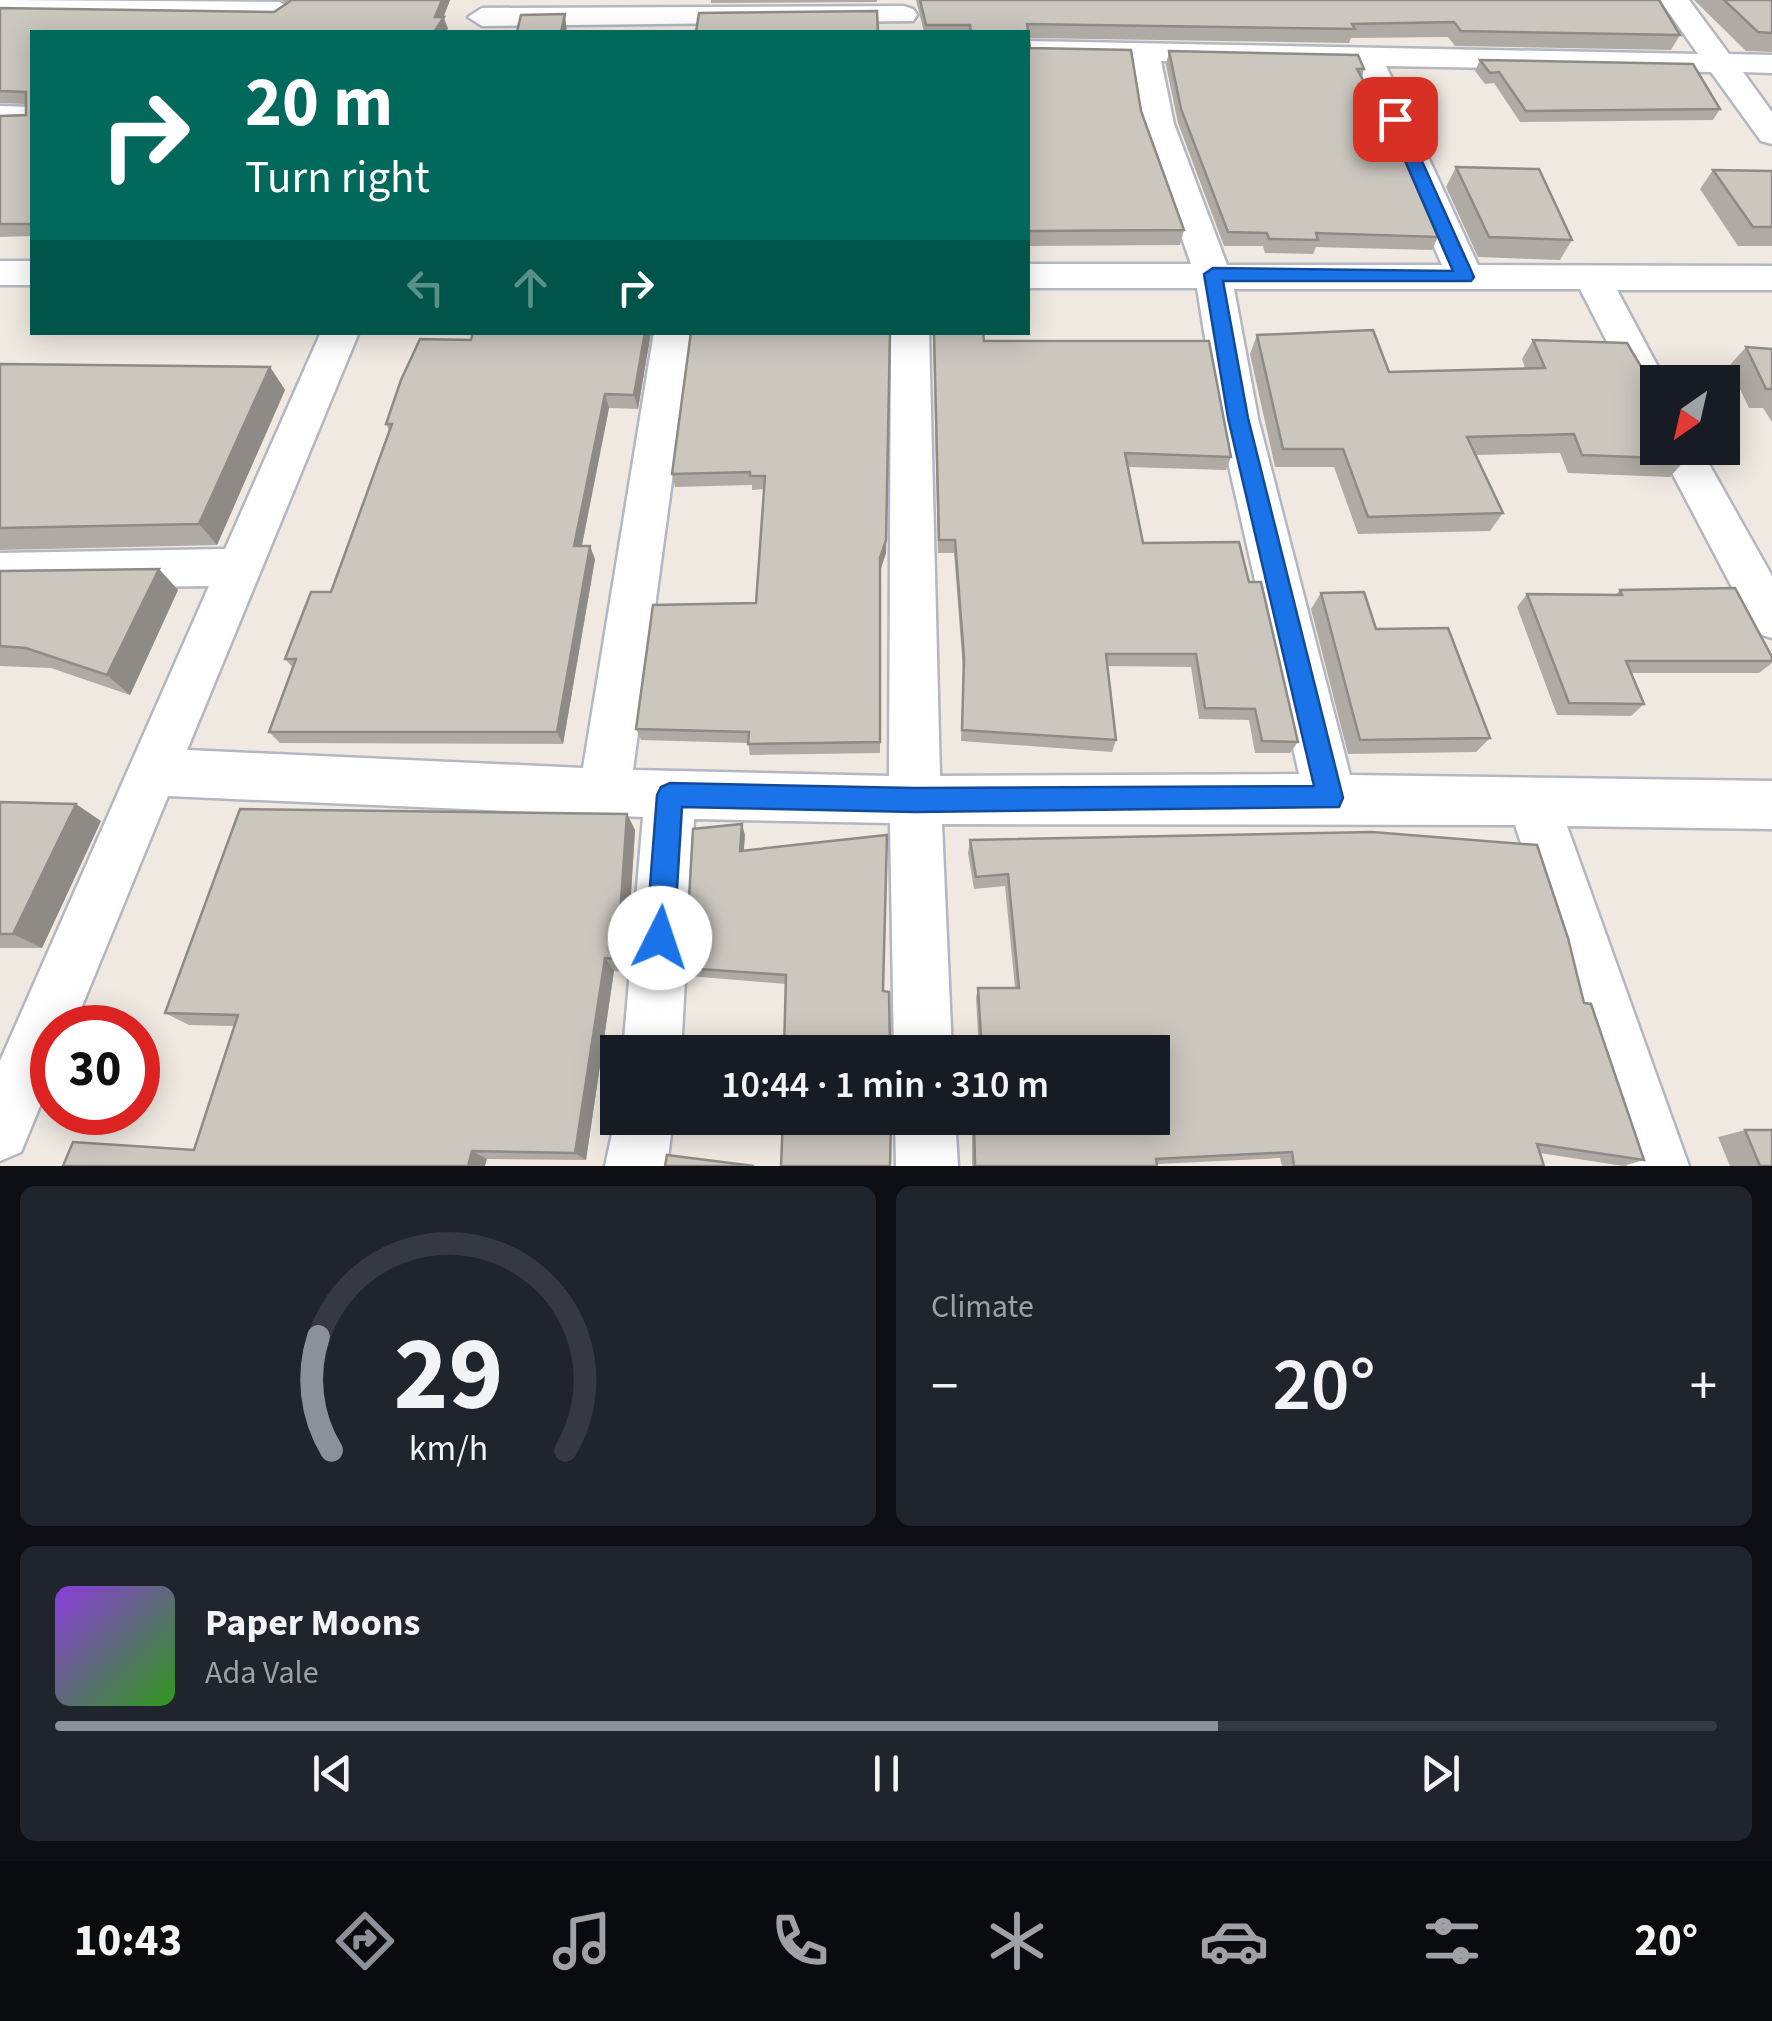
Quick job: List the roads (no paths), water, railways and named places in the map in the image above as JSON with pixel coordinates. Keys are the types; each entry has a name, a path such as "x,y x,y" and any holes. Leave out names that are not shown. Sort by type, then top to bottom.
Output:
{"street":[{"path":"1674,0 1717,64 1772,134"},
{"path":"0,6 167,21 278,15"},
{"path":"482,16 904,16"},
{"path":"1030,50 1772,64"},
{"path":"1144,50 1158,124 1213,274 1238,418 1330,798"},
{"path":"1366,56 1465,277"},
{"path":"0,116 30,116"},
{"path":"0,273 30,273"},
{"path":"1030,276 1772,278"},
{"path":"1592,277 1640,369"},
{"path":"0,1132 339,335"},
{"path":"605,791 672,335"},
{"path":"910,335 915,800 922,1035"},
{"path":"1689,465 1772,620"},
{"path":"0,571 242,567"},
{"path":"155,772 670,795 1772,805"},
{"path":"653,1035 670,795"},
{"path":"1534,804 1658,1166"},
{"path":"636,1166 641,1135"},
{"path":"926,1135 927,1166"}]}
